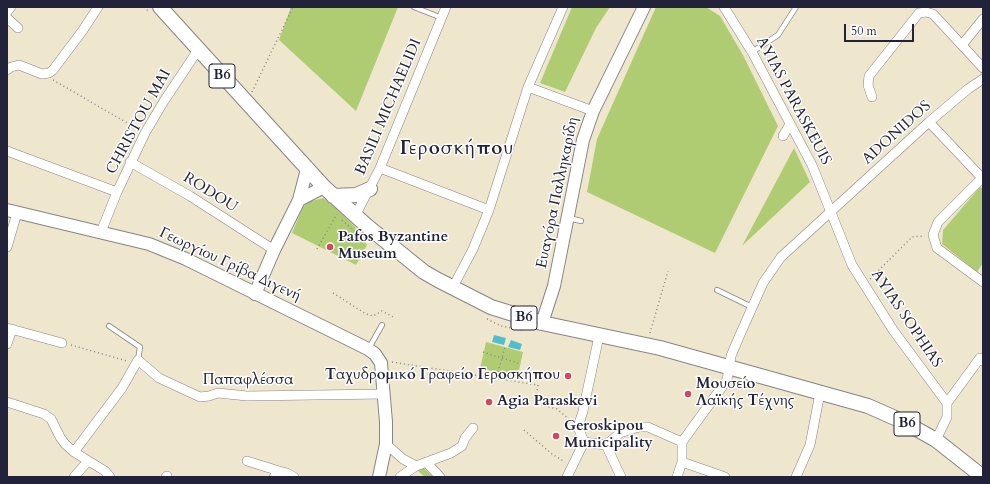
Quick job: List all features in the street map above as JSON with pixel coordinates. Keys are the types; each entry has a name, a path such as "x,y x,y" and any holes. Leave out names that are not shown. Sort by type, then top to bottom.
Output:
{"main road":[{"name":"B6","path":"160,7 328,191 355,216 424,272 491,307 542,323 647,345 730,366 868,406 904,422 936,440 983,477"},
{"path":"328,191 356,195 370,189"}],"street":[{"path":"7,12 11,7"},
{"path":"7,70 11,67 19,65 38,73 46,74 53,70 98,7"},
{"name":"BASILI MICHAELIDI","path":"355,216 380,168 446,7"},
{"path":"453,287 473,249 489,210 528,87 563,7"},
{"name":"Ευαγόρα Παλληκαρίδη","path":"542,323 554,286 565,242 567,218 583,140 592,111 644,7"},
{"name":"AYIAS PARASKEUIS","path":"724,7 752,52 812,165 831,210"},
{"path":"872,96 868,85 869,76 920,13 926,12 933,14 983,68"},
{"path":"7,18 18,28"},
{"path":"962,45 983,18"},
{"name":"CHRISTOU MAI","path":"101,232 116,192 145,133 164,101 198,50"},
{"name":"ADONIDOS","path":"682,442 727,380 731,356 752,307 764,283 781,257 929,122 968,89 983,79"},
{"path":"528,87 592,111"},
{"path":"929,122 982,178 938,222 933,236 937,248 983,282"},
{"path":"783,136 790,124"},
{"path":"7,151 116,192"},
{"name":"RODOU","path":"130,162 190,196 274,250"},
{"path":"380,168 489,210"},
{"path":"255,294 274,250 299,200 307,169"},
{"path":"299,200 328,191"},
{"name":"AYIAS SOPHIAS","path":"831,210 852,265 893,330 947,403"},
{"path":"7,247 12,212"},
{"name":"Γεωργίου Γρίβα Διγενή","path":"12,212 149,244 186,259 368,349 381,361"},
{"path":"7,344 9,329 62,343"},
{"path":"567,477 584,442 578,426 583,411 599,336"},
{"path":"936,440 947,417 947,403 980,358 983,361"},
{"path":"379,477 386,444 381,361"},
{"path":"74,452 122,388 137,362"},
{"name":"Παπαφλέσσα","path":"137,362 159,378 200,397 218,393 247,396 384,394"},
{"path":"796,477 810,445 820,393"},
{"path":"7,402 44,414 51,419 60,437 74,452 105,471 110,477"},
{"path":"584,442 606,445 620,433 632,428 648,427 682,442 682,462 677,477"},
{"path":"400,477 416,466 452,453 462,446 465,438 473,428"},
{"path":"386,444 403,458 416,466"},
{"path":"606,445 620,477"},
{"path":"247,460 276,474 287,473 294,477"},
{"path":"74,477 88,461"},
{"path":"682,462 725,477"},
{"path":"427,463 440,477"}],"lane":[{"path":"414,7 442,18"},
{"path":"752,52 778,35 796,7"},
{"path":"567,218 580,221"},
{"path":"717,290 752,307"},
{"path":"368,349 382,325"},
{"path":"109,326 140,347 137,362"}],"path":[{"path":"247,102 294,7"},
{"path":"46,74 54,81 145,133"},
{"path":"317,249 344,206"},
{"path":"865,284 912,237 933,236"},
{"path":"647,345 668,271"},
{"path":"333,292 366,314 372,316 382,311 395,318"},
{"path":"62,343 137,362"},
{"path":"498,372 505,347"},
{"path":"483,352 521,364"},
{"path":"381,361 538,385 535,403 557,409 578,426"},
{"path":"524,430 552,454 572,466"}],"green space":[{"path":"291,7 398,7 356,111 279,40"},
{"path":"572,7 610,7 596,28 565,92 540,83"},
{"path":"656,7 706,7 720,16 743,55 778,126 715,253 587,192 597,139"},
{"path":"794,148 810,182 742,246"},
{"path":"980,187 983,189 983,263 977,272 942,244 943,230"},
{"path":"323,198 330,202 355,227 367,245 356,265 292,233 303,207 308,202"},
{"path":"486,342 523,352 518,375 480,369"},
{"path":"424,468 433,477 425,477 418,471"}],"water":[{"path":"494,335 506,338 504,345 492,342"},
{"path":"511,340 522,344 520,350 508,347"}],"place":[{"name":"Pafos Byzantine Museum","path":"330,247"},
{"name":"Ταχυδρομικό Γραφείο Γεροσκήπου","path":"568,376"},
{"name":"Μουσείο Λαϊκής Τέχνης","path":"688,394"},
{"name":"Agia Paraskevi","path":"489,402"},
{"name":"Geroskipou Municipality","path":"556,436"}],"district":[{"name":"Γεροσκήπου","path":"457,150"}]}
